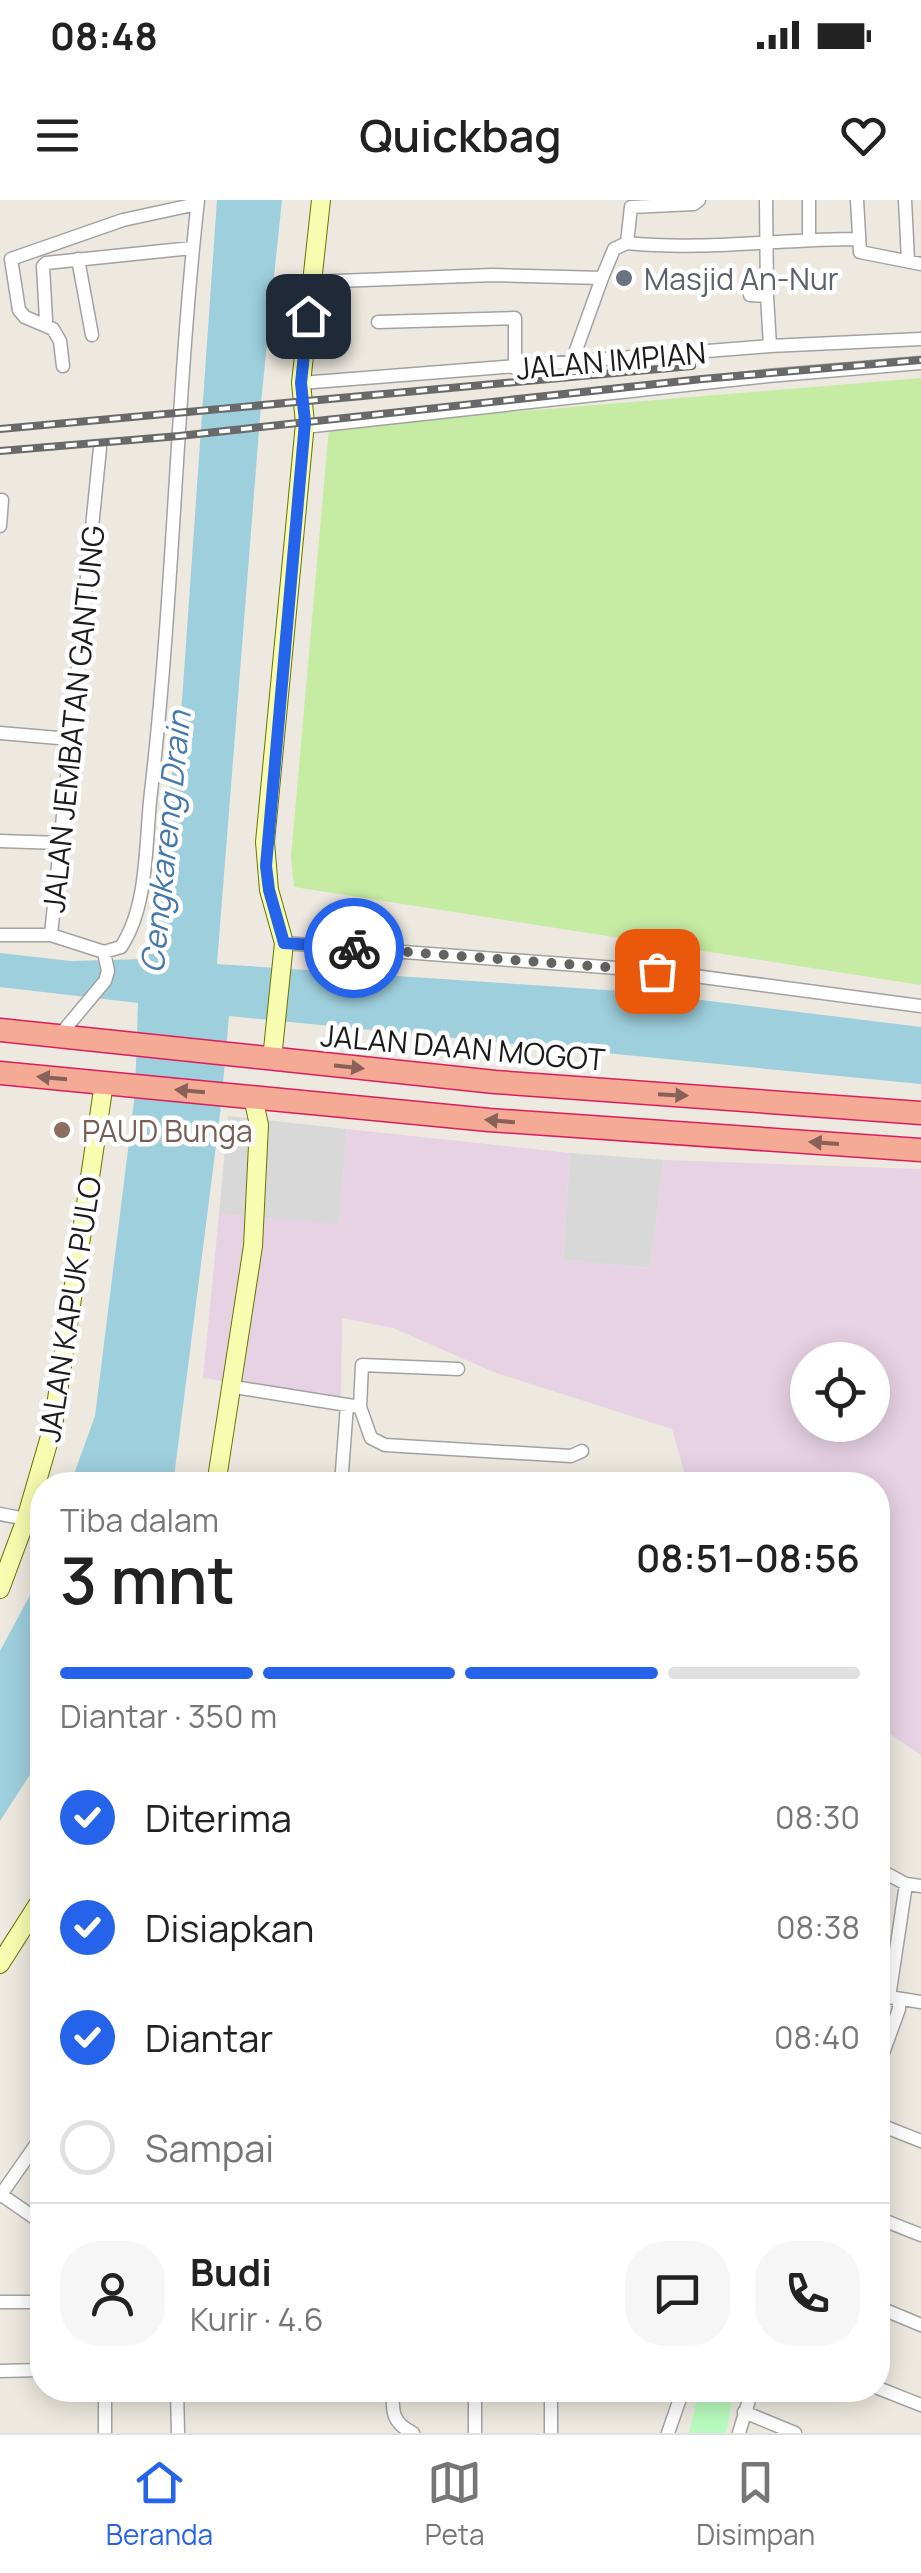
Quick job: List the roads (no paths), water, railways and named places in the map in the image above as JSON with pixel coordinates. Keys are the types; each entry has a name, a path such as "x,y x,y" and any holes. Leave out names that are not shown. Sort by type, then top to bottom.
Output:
{"highway":[{"name":"JALAN DAAN MOGOT","path":"0,1030 495,1082 921,1113"},
{"path":"0,1073 489,1120 921,1150"}],"main road":[{"path":"262,1058 275,1032 284,951 269,890 266,842 304,428 301,383 321,200"},
{"name":"JALAN KAPUK PULO","path":"39,1472 58,1400 104,1082"},
{"path":"218,1472 253,1246 258,1097"},
{"name":"JALAN KAPUK PULO","path":"0,1589 30,1504"},
{"path":"0,1964 30,1917"}],"street":[{"path":"626,243 631,203 694,204 699,200"},
{"path":"766,200 770,346"},
{"path":"808,239 809,200"},
{"path":"857,200 858,249 863,255 915,262 905,200"},
{"path":"58,1036 105,981 105,955 126,940 133,926 139,893 159,725 197,202 123,220 12,259 19,310 25,317 53,329 60,342 64,366"},
{"path":"572,364 614,249 626,243 650,246 858,239"},
{"path":"46,320 44,264 192,248"},
{"path":"78,259 92,335"},
{"path":"311,282 420,276 602,278"},
{"path":"750,296 767,296"},
{"path":"378,322 515,318 515,368"},
{"name":"JALAN IMPIAN","path":"301,383 770,346 921,339"},
{"path":"304,428 768,376 921,363"},
{"name":"JALAN JEMBATAN GANTUNG","path":"100,448 51,935 105,955"},
{"path":"0,526 2,500"},
{"path":"0,733 70,739"},
{"path":"0,841 60,843"},
{"path":"0,935 51,935"},
{"path":"284,951 657,971 921,1006"},
{"path":"343,1472 362,1366 458,1369"},
{"path":"234,1387 353,1406"},
{"path":"353,1406 371,1438 385,1445 571,1456 582,1451"},
{"path":"0,1514 26,1519"},
{"path":"890,1876 921,1886"},
{"path":"890,1990 906,1884"},
{"path":"890,1997 921,2002"},
{"path":"890,2035 900,2009 899,1999"},
{"path":"890,2129 921,2141"},
{"path":"30,2153 0,2195 30,2215"},
{"path":"890,2222 921,2234"},
{"path":"0,2302 30,2302"},
{"path":"890,2312 921,2324"},
{"path":"0,2371 30,2370"},
{"path":"890,2393 921,2405"},
{"path":"104,2402 105,2433"},
{"path":"177,2402 178,2433"},
{"path":"393,2402 392,2415 401,2428 413,2433"},
{"path":"474,2402 475,2433"},
{"path":"551,2402 551,2433"},
{"path":"668,2433 679,2402"},
{"path":"738,2433 748,2402"},
{"path":"744,2412 795,2433"}],"water":[{"name":"Cengkareng Drain","path":"217,200 282,200 262,392 217,964 637,992 921,1027 921,1084 229,1016 175,1472 75,1472 95,1416 135,1093 138,1003 0,987 0,953 71,961 146,959 182,701"},
{"path":"29,1597 30,1775 0,1821 0,1651"}],"railway":[{"path":"0,451 921,360"},
{"path":"0,429 692,366"}],"place":[{"name":"Masjid An-Nur","path":"624,278"},
{"name":"PAUD Bunga","path":"62,1130"}]}
